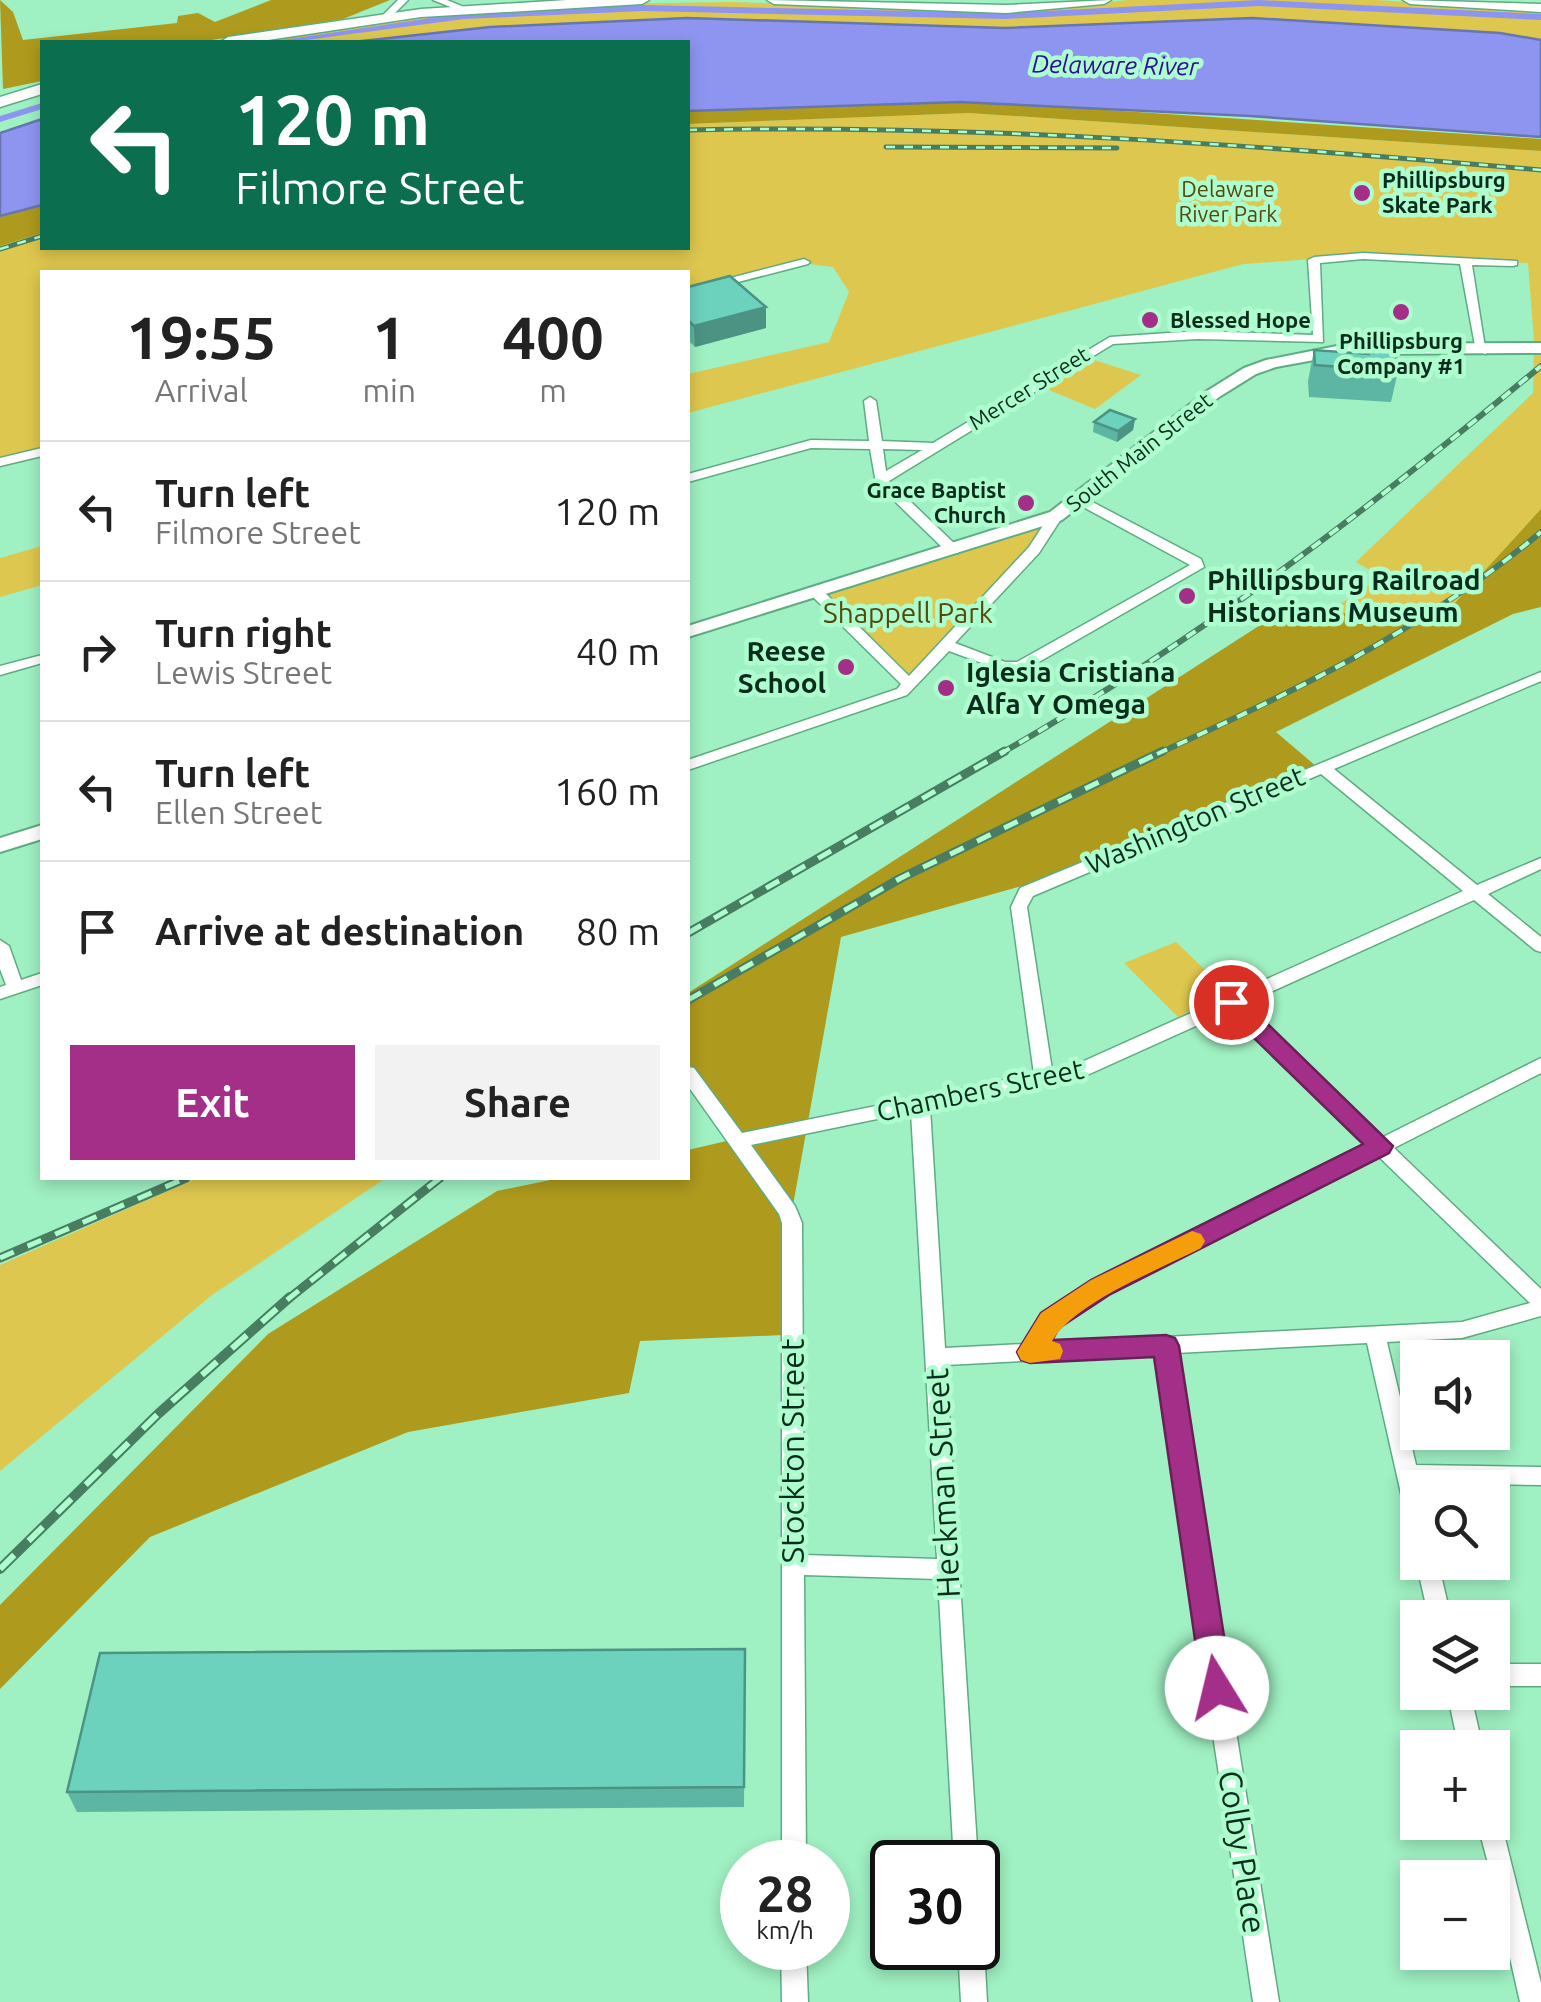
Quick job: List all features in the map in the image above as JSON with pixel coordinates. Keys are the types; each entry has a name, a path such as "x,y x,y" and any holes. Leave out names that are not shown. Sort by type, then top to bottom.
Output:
{"highway":[{"path":"241,40 385,18 642,0"},
{"path":"774,0 934,3 1006,9 1104,0"},
{"path":"1410,0 1541,8"},
{"path":"0,102 40,90"}],"main road":[{"name":"South Main Street","path":"690,631 1056,516 1222,388 1250,371 1300,356 1367,348 1482,352 1541,348"},
{"path":"0,845 40,833"}],"street":[{"path":"385,18 403,0"},
{"path":"438,0 466,10"},
{"path":"1277,340 1320,337 1314,260 1363,256 1513,263"},
{"path":"1465,260 1482,352"},
{"path":"690,291 804,262"},
{"name":"Mercer Street","path":"881,480 1110,341 1198,335 1277,340"},
{"path":"1277,340 1300,356"},
{"path":"870,401 881,480 953,550"},
{"name":"Mercer Street","path":"690,477 811,444 936,445"},
{"path":"0,462 40,452"},
{"path":"947,645 1004,666 1020,667 1197,567 1196,562 1079,499"},
{"path":"690,765 888,698 912,684 1034,550 1056,516"},
{"path":"816,592 901,678 912,684"},
{"path":"0,671 40,661"},
{"name":"Washington Street","path":"1044,1078 1028,988 1020,897 1037,886 1541,676"},
{"path":"1322,766 1541,946"},
{"name":"Chambers Street","path":"738,1140 1044,1078 1100,1062 1541,862"},
{"path":"0,946 8,990 40,980"},
{"path":"936,1357 1462,1330 1541,1304 1231,1002"},
{"path":"1030,1352 1050,1321 1100,1288 1541,1065"},
{"name":"Stockton Street","path":"690,1076 788,1210 792,1223 794,1840"},
{"name":"Heckman Street","path":"920,1104 965,1840"},
{"path":"1374,1334 1406,1470"},
{"name":"Colby Place","path":"1166,1346 1266,2002"},
{"path":"1510,1476 1541,1476"},
{"path":"792,1565 948,1569"},
{"path":"1510,1675 1541,1675"},
{"path":"1494,1840 1533,2002"},
{"path":"794,1970 795,2002"},
{"path":"972,1970 974,2002"}],"green space":[{"path":"1128,0 1377,0 1541,11 1541,40 1500,33 1252,18 1005,28 687,18 490,27 371,40 256,40 408,17 603,4 731,2 1013,11"},
{"name":"Delaware River Park","path":"969,113 1541,151 1541,509 1455,603 1323,615 1382,577 1356,562 1533,393 1528,263 1356,256 1243,264 690,412 690,374 829,342 849,292 833,267 794,262 690,288 690,270 40,270 40,452 0,462 0,246 40,234 40,250 690,250 690,124"},
{"path":"1091,359 1141,375 1095,409 1044,388"},
{"name":"Shappell Park","path":"1056,516 912,684 816,592"},
{"path":"40,547 40,586 0,597 0,558"},
{"path":"1176,942 1228,992 1178,1017 1124,963"},
{"path":"192,1180 383,1180 212,1295 0,1471 0,1265"}],"shaded area":[{"path":"0,0 13,12 23,40 177,23 178,16 198,13 215,22 271,0 390,0 343,19 212,40 40,40 40,81 3,89"},
{"path":"913,97 1541,139 1541,151 969,113 690,124 690,111"},
{"path":"40,206 40,234 0,246 0,217"},
{"path":"1541,509 1541,607 1513,614 1276,732 1317,767 1039,881 841,937 792,1211 783,1335 640,1341 629,1393 408,1432 150,1537 0,1689 0,1605 268,1334 497,1191 550,1180 690,1180 690,1150 735,1139 690,1078 690,992 1296,602 1323,615 1455,603"}],"water":[{"name":"Delaware River","path":"687,18 1005,28 1252,18 1500,33 1541,40 1541,137 1250,116 960,102 690,111 690,40 371,40 490,27"},
{"path":"40,120 40,206 0,216 0,133"}],"building":[{"path":"730,276 766,307 694,326 690,322 690,286"},
{"path":"1368,342 1395,344 1398,371 1315,365 1314,350 1369,354"},
{"path":"1110,410 1135,419 1118,431 1094,422"},
{"path":"745,1649 744,1787 67,1792 100,1653"}],"waterway":[{"path":"289,40 464,16 643,8 1005,16 1259,3 1541,17"},
{"path":"0,119 40,107"}],"railway":[{"path":"690,130 1009,133 1328,152 1541,170"},
{"path":"886,147 1117,148"},
{"path":"0,249 40,237"},
{"path":"1000,754 1143,666 1279,572 1541,366"},
{"path":"1157,754 1308,682 1405,629 1541,532"},
{"path":"690,932 1005,751"},
{"path":"690,999 901,878 1163,751"},
{"path":"0,1258 181,1180"},
{"path":"287,1300 437,1180"},
{"path":"0,1569 158,1414 290,1297"}],"slow traffic":[{"path":"1050,1351 1030,1352 1050,1321 1100,1288 1192,1241"}],"place":[{"name":"Phillipsburg Skate Park","path":"1362,193"},
{"name":"Phillipsburg Company #1","path":"1401,312"},
{"name":"Blessed Hope","path":"1150,320"},
{"name":"Grace Baptist Church","path":"1026,503"},
{"name":"Phillipsburg Railroad Historians Museum","path":"1187,596"},
{"name":"Reese School","path":"846,667"},
{"name":"Iglesia Cristiana Alfa Y Omega","path":"946,688"}],"route":[{"path":"1217,1688 1166,1346 1030,1352 1050,1321 1072,1304 1381,1146 1231,1002"}]}
